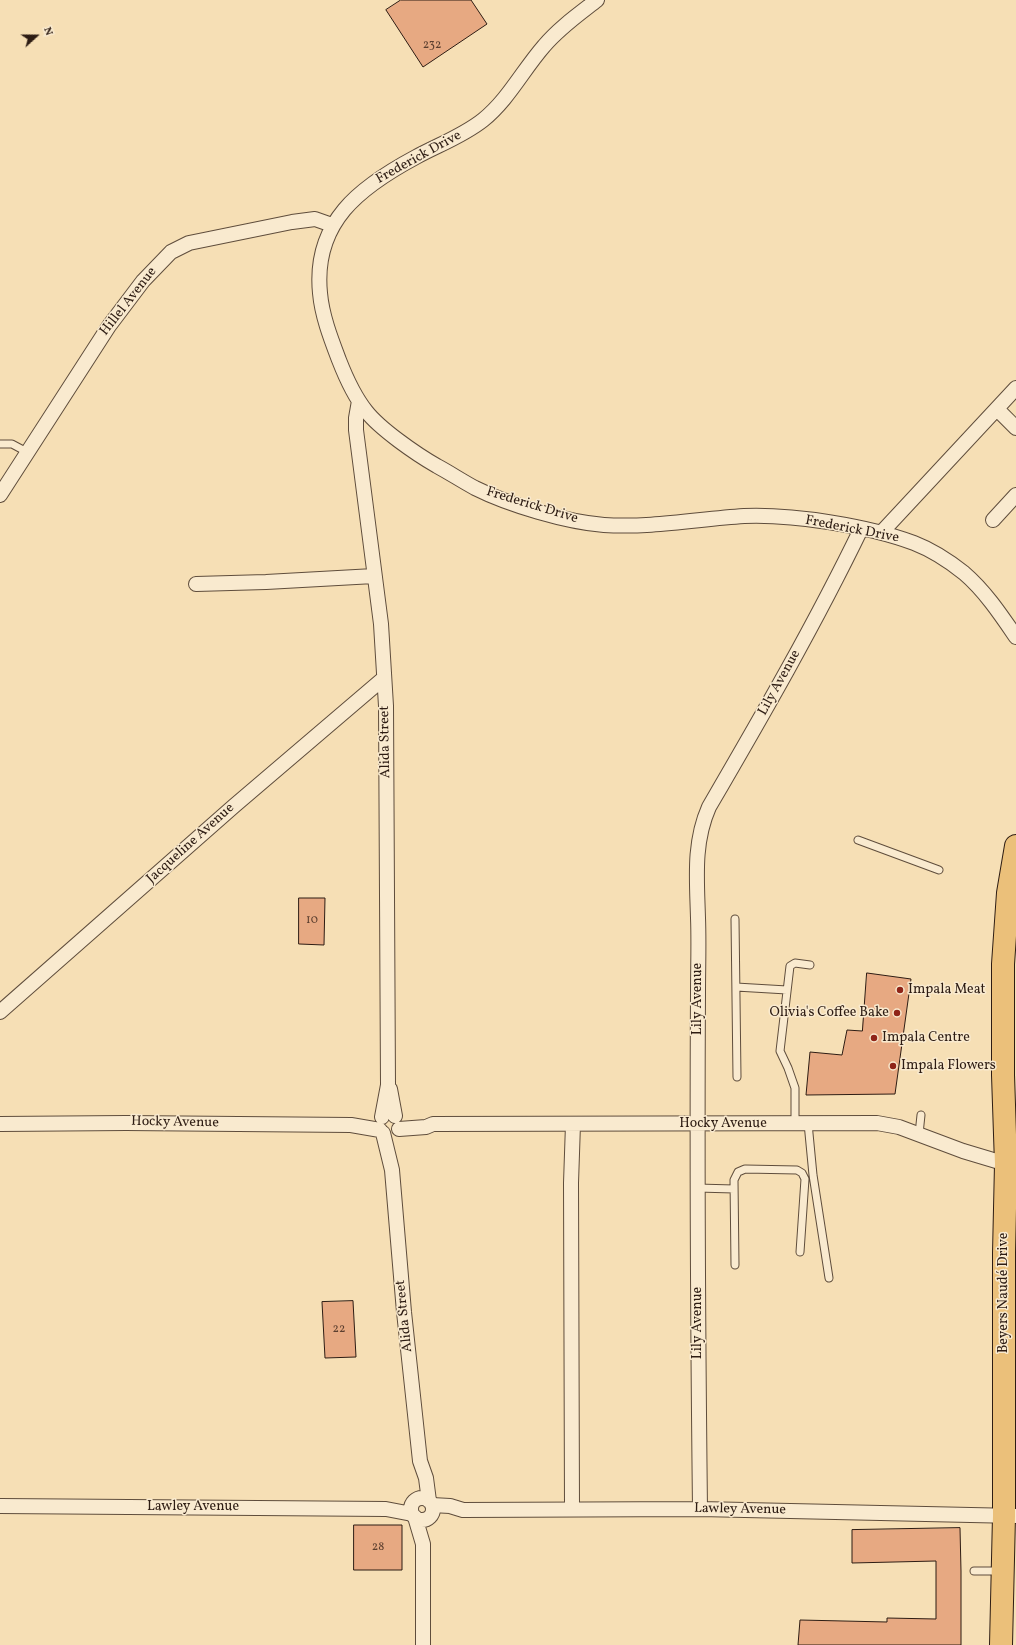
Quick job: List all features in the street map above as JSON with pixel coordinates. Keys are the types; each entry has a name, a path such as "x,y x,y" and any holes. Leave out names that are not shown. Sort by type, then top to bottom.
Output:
{"main road":[{"name":"Beyers Naudé Drive","path":"1001,1645 1002,1571 1010,1516 1004,1253 1011,1166 1003,1075 1010,964 1008,892 1016,846"}],"street":[{"name":"Frederick Drive","path":"597,0 565,25 546,43 505,98 484,119 470,129 408,161 383,176 345,206 332,225 322,254 320,293 325,318 343,371 359,401 368,414 380,425 422,458 475,488 496,497 568,519 604,525 638,525 745,516 770,516 822,522 861,529 881,533 914,543 932,551 966,574 996,607 1016,637"},
{"name":"Hillel Avenue","path":"0,495 109,326 143,281 171,252 189,242 292,222 315,219 332,225"},
{"path":"881,533 1016,388"},
{"name":"Alida Street","path":"359,401 356,418 356,430 381,624 384,678 387,814 388,1085 394,1103 389,1125 395,1164 392,1170 404,1312 420,1461 422,1509 426,1537 423,1544 423,1645"},
{"path":"997,409 1016,428"},
{"path":"993,520 1016,495"},
{"name":"Lily Avenue","path":"700,1509 697,1188 697,854 701,826 709,807 812,626 861,529"},
{"path":"196,584 282,582 374,576"},
{"name":"Jacqueline Avenue","path":"0,1012 57,964 234,806 384,678"},
{"name":"Hocky Avenue","path":"0,1124 126,1123 389,1125 426,1127 433,1124 888,1124 1011,1166"},
{"path":"572,1510 571,1183 573,1124"},
{"name":"Lawley Avenue","path":"0,1506 422,1509 450,1513 464,1510 700,1509 1010,1516"}],"lane":[{"path":"0,444 12,444 27,452"},
{"path":"858,840 939,870"},
{"path":"734,919 737,1077"},
{"path":"810,965 792,964 790,966 780,1051 795,1088 814,1175 829,1278"},
{"path":"736,987 787,990"},
{"path":"919,1134 921,1115"},
{"path":"735,1265 734,1180 738,1172 745,1169 797,1170 802,1173 805,1179 800,1252"},
{"path":"697,1188 734,1190"},
{"path":"974,1571 1002,1571"}],"building":[{"path":"401,0 471,0 487,24 423,67 386,10"},
{"path":"299,898 325,898 324,945 299,944"},
{"name":"Impala Centre","path":"867,973 911,979 895,1094 806,1095 810,1052 842,1055 847,1030 862,1031"},
{"path":"353,1301 356,1357 325,1358 322,1302"},
{"path":"354,1525 402,1525 402,1570 354,1570"},
{"path":"960,1528 961,1645 798,1645 800,1620 887,1622 887,1618 936,1619 936,1561 852,1563 852,1530"}],"place":[{"name":"Impala Meat","path":"900,990"},
{"name":"Olivia's Coffee Bake","path":"897,1013"},
{"name":"Impala Centre","path":"874,1038"},
{"name":"Impala Flowers","path":"893,1066"}]}
